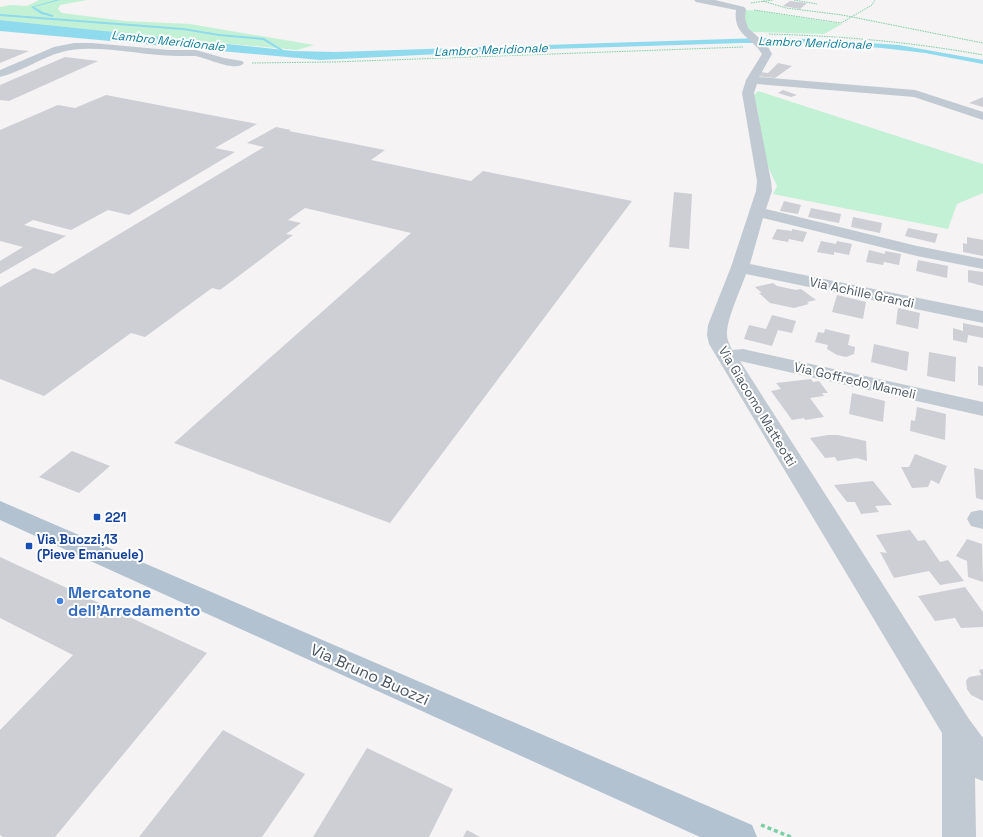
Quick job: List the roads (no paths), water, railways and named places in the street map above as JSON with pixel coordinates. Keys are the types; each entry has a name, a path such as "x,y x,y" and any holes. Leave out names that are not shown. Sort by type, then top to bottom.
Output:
{"main road":[{"name":"Via Bruno Buozzi","path":"0,510 740,837"}],"street":[{"name":"Via Giacomo Matteotti","path":"699,0 738,7 741,9 739,20 767,54 752,80 748,93 764,181 764,191 740,267 718,325 717,335 719,344 958,730 983,765"},
{"path":"0,74 52,52 74,46 92,46 169,53 196,53 223,61 238,63"},
{"path":"752,80 915,94 983,116"},
{"path":"758,212 917,251 983,264"},
{"name":"Via Achille Grandi","path":"740,267 983,317"},
{"name":"Via Goffredo Mameli","path":"726,356 742,355 983,409"},
{"path":"958,730 959,837"}],"water":[{"name":"Lambro Meridionale","path":"0,20 293,51 335,52 761,38 808,39 899,45 983,60 983,64 925,53 882,48 808,43 742,43 518,50 320,60 0,31"}],"waterway":[{"path":"52,16 42,13 32,7 59,0"},
{"name":"Lambro Meridionale","path":"0,15 183,29 219,35 264,39 287,53"}],"place":[{"name":"221","path":"97,517"},
{"name":"Via Buozzi,13 (Pieve Emanuele)","path":"29,546"},
{"name":"Mercatone dell'Arredamento","path":"60,601"}]}
